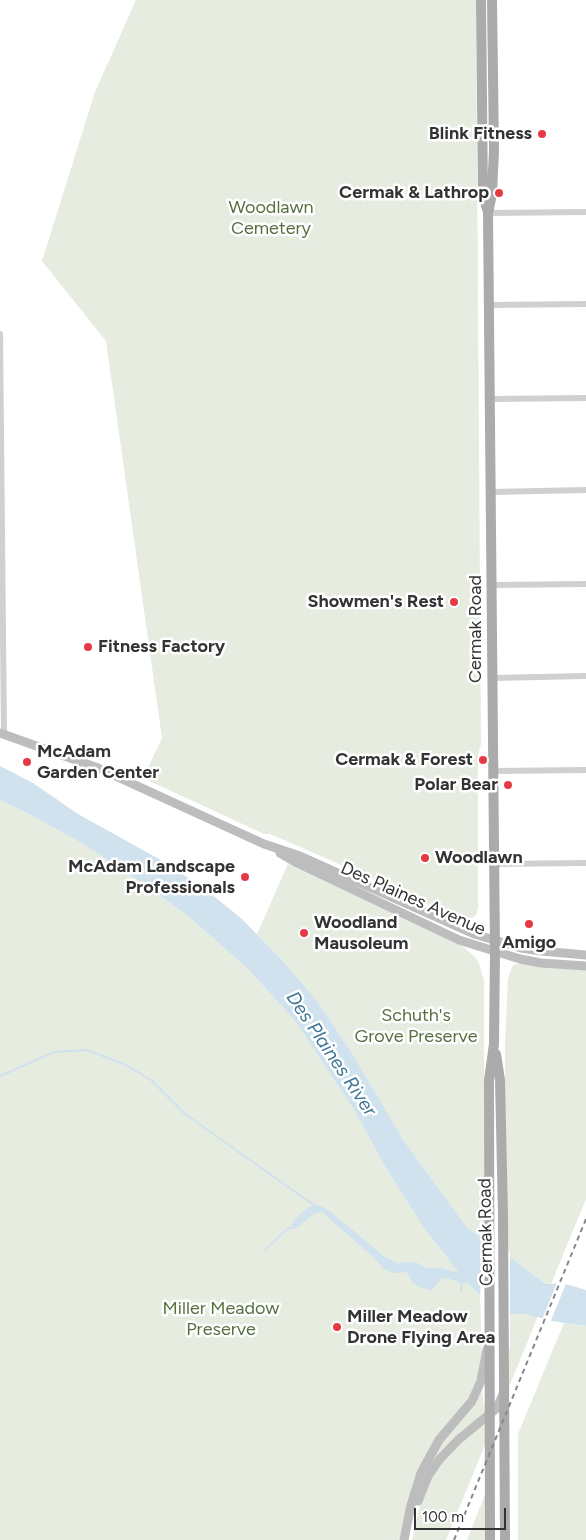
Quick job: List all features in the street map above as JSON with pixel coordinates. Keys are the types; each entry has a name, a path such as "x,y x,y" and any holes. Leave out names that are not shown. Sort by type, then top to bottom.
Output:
{"main road":[{"name":"Cermak Road","path":"481,0 483,196 488,213"},
{"name":"Cermak Road","path":"490,1540 489,1080 494,1044 495,952 488,213 492,194 494,150 492,0"},
{"name":"Des Plaines Avenue","path":"2,733 98,768 264,844 296,863 451,937 520,959 541,963 586,966"},
{"name":"Des Plaines Avenue","path":"264,844 300,856 463,930 494,940 541,951 586,955"},
{"name":"Cermak Road","path":"494,1044 500,1080 505,1540"},
{"path":"404,1540 414,1494 425,1465 439,1440 466,1410 477,1392 490,1334"},
{"path":"410,1540 419,1496 428,1476 439,1460 458,1440 497,1408 504,1389"}],"street":[{"path":"488,213 586,212"},
{"path":"489,305 586,304"},
{"path":"0,334 2,733"},
{"path":"490,399 586,398"},
{"path":"491,492 586,490"},
{"path":"492,585 586,584"},
{"path":"492,678 586,676"},
{"path":"493,771 586,770"},
{"path":"494,864 586,863"}],"green space":[{"name":"Woodlawn Cemetery","path":"136,0 476,0 481,744 478,755 478,908 476,915 470,919 461,920 355,871 270,834 264,834 143,778 162,738 106,341 42,261 95,92"},
{"name":"Miller Meadow Preserve","path":"0,800 85,845 142,883 188,916 248,969 296,1022 356,1113 384,1165 424,1228 446,1257 480,1295 482,1357 475,1390 439,1437 401,1540 0,1540"},
{"name":"Schuth's Grove Preserve","path":"288,864 464,947 479,963 484,981 484,1237 468,1229 404,1141 352,1053 318,1002 257,934"},
{"path":"515,964 586,970 586,1199 551,1284 543,1282 510,1258 508,1250 505,1043 508,979"},
{"path":"510,1314 538,1316 509,1387 509,1350"},
{"path":"564,1323 586,1326 586,1540 518,1540 518,1434"},
{"path":"482,1390 485,1414 460,1432 435,1461 431,1459 436,1451"},
{"path":"484,1425 485,1445 446,1540 412,1540 423,1492 435,1470 465,1438"},
{"path":"486,1492 485,1540 467,1540"}],"water":[{"name":"Des Plaines River","path":"0,766 33,783 78,814 159,859 204,888 242,919 282,960 318,1002 352,1053 404,1141 468,1229 483,1237 543,1282 548,1284 562,1283 586,1290 586,1326 552,1321 526,1314 510,1314 480,1295 469,1284 447,1278 442,1278 431,1290 419,1287 413,1283 407,1272 393,1273 384,1269 322,1212 315,1213 295,1229 292,1229 294,1220 306,1209 319,1205 331,1212 386,1258 398,1263 415,1262 427,1268 440,1268 459,1273 424,1228 384,1165 356,1113 296,1022 248,969 188,916 85,845 0,800"}],"pier":[{"path":"483,1236 510,1254 510,1316 480,1298"},
{"path":"558,1280 567,1281 550,1323 542,1320"}],"waterway":[{"path":"0,1076 54,1052 87,1050 124,1064 151,1080 185,1114 315,1206"},
{"path":"265,1250 294,1225"},
{"path":"461,1291 462,1281"}],"railway":[{"path":"454,1540 586,1219"}],"place":[{"name":"Blink Fitness","path":"542,134"},
{"name":"Cermak & Lathrop","path":"499,193"},
{"name":"Showmen's Rest","path":"454,602"},
{"name":"Fitness Factory","path":"88,647"},
{"name":"Cermak & Forest","path":"483,760"},
{"name":"McAdam Garden Center","path":"27,762"},
{"name":"Polar Bear","path":"508,785"},
{"name":"Woodlawn","path":"425,858"},
{"name":"McAdam Landscape Professionals","path":"245,877"},
{"name":"Amigo","path":"529,924"},
{"name":"Woodland Mausoleum","path":"304,933"},
{"name":"Miller Meadow Drone Flying Area","path":"337,1327"}]}
